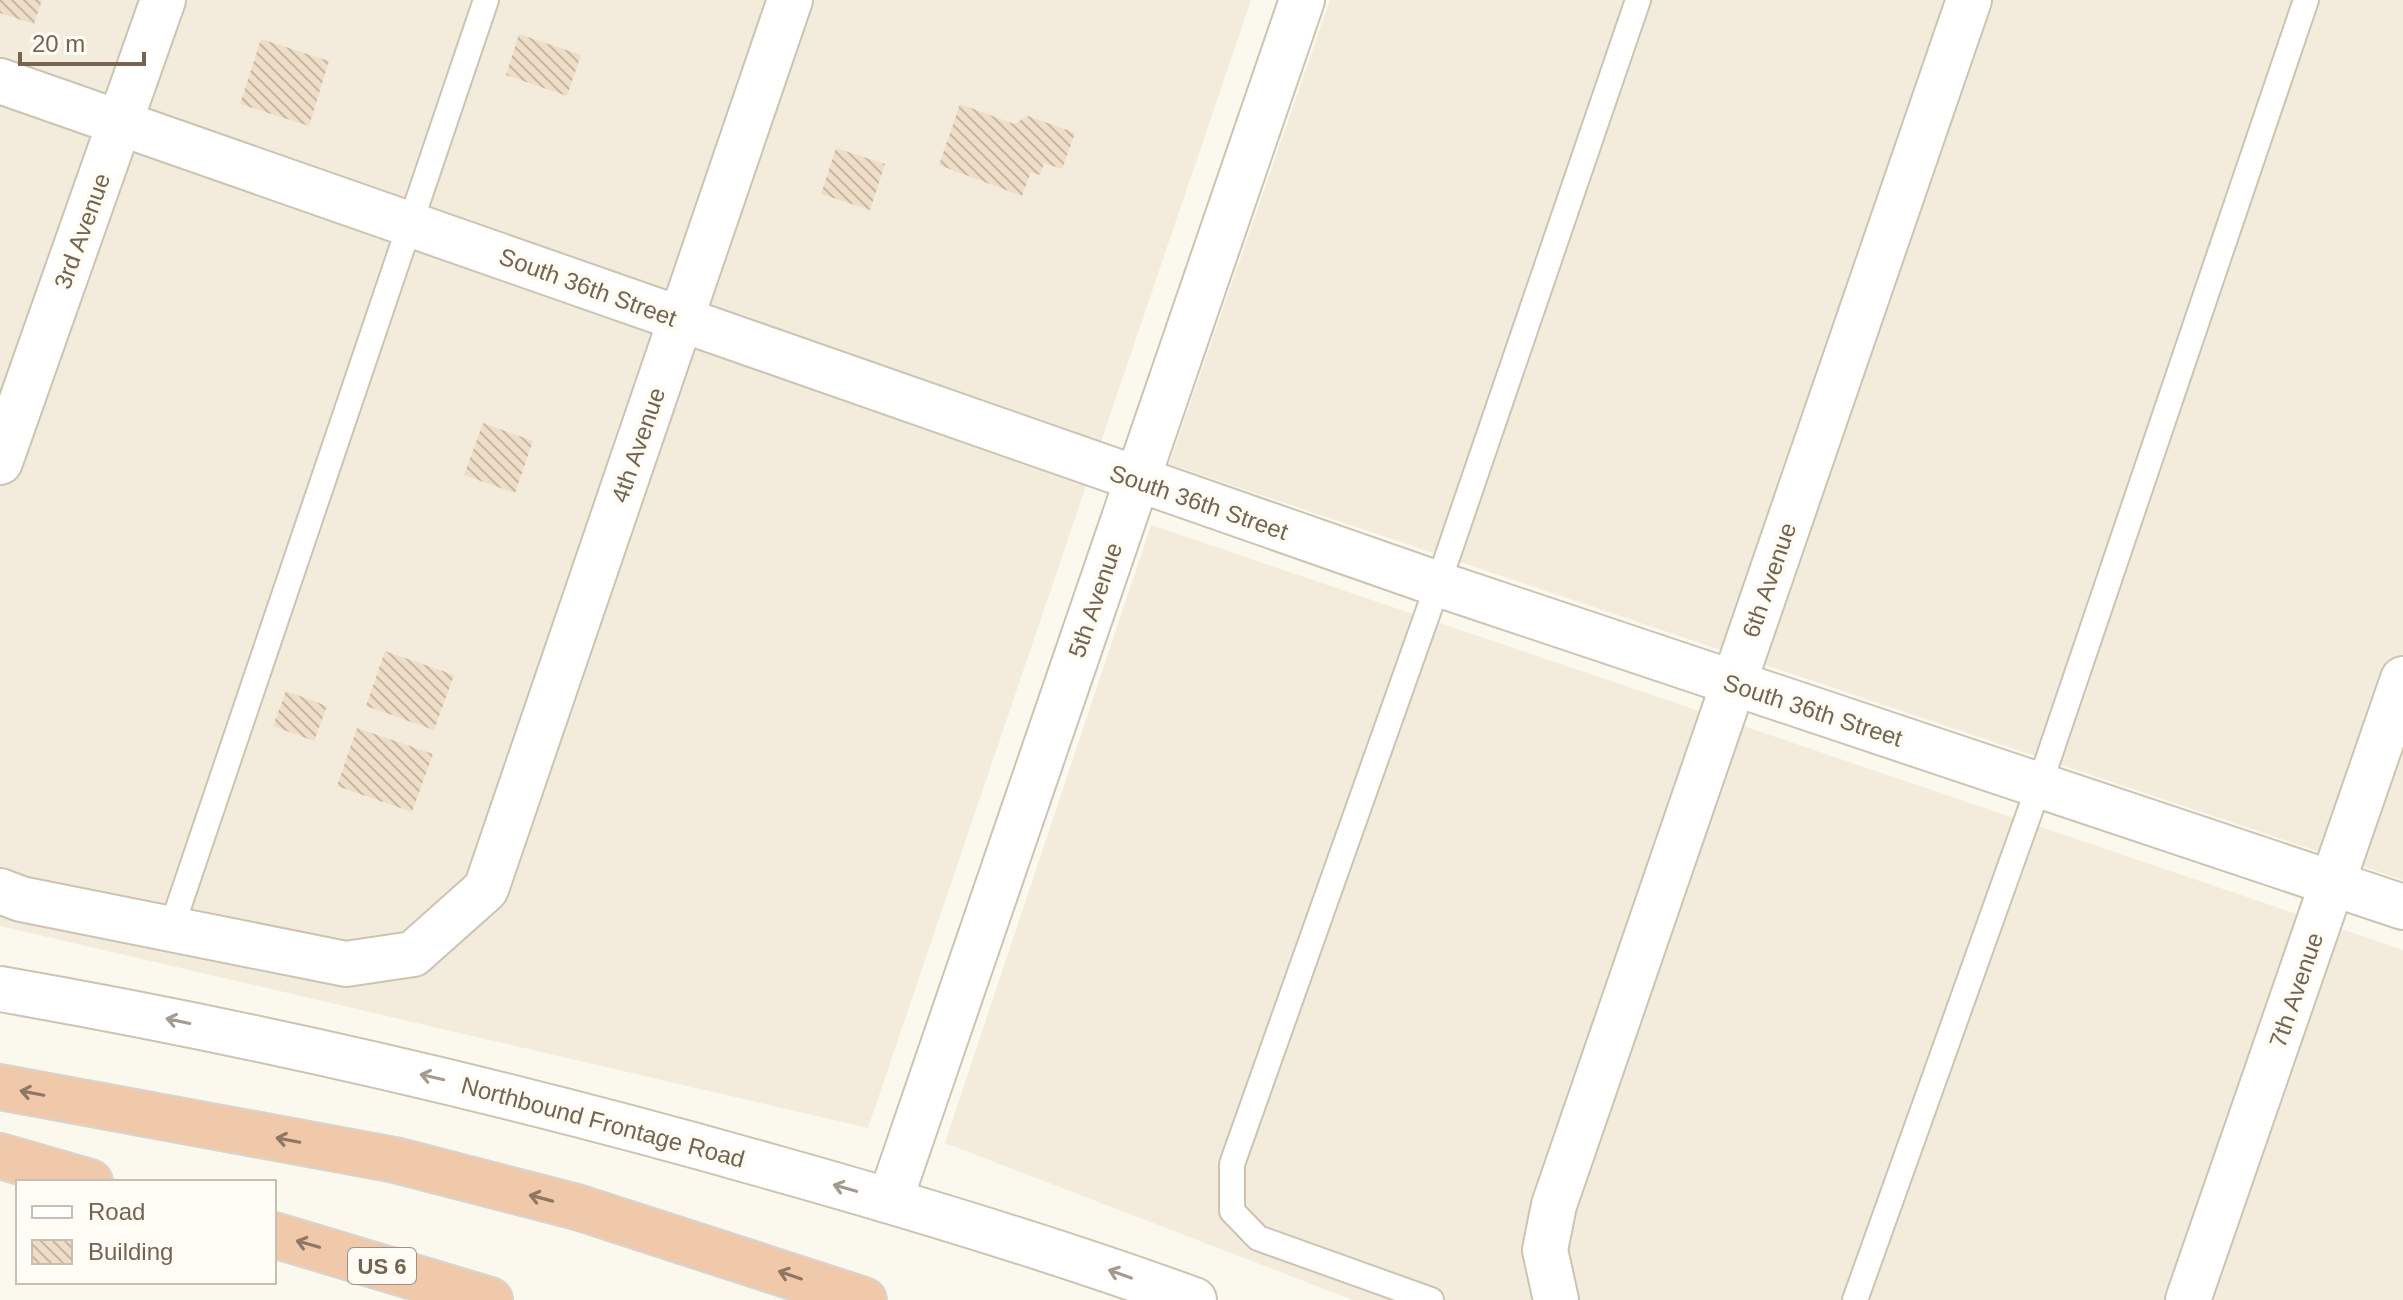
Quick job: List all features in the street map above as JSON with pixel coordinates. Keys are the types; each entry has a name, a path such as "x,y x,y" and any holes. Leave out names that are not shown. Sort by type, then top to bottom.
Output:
{"highway":[{"path":"0,1087 395,1160 577,1207 864,1300"},
{"path":"0,1156 83,1180"},
{"name":"US 6","path":"276,1236 490,1300"}],"street":[{"name":"3rd Avenue","path":"0,462 163,0"},
{"name":"4th Avenue","path":"171,929 346,964 413,954 486,889 790,0"},
{"name":"5th Avenue","path":"890,1200 1302,0"},
{"name":"6th Avenue","path":"1556,1300 1545,1250 1554,1205 1969,0"},
{"name":"South 36th Street","path":"0,81 1136,481 1734,685 2040,783 2403,907"},
{"name":"7th Avenue","path":"2188,1300 2403,679"},
{"path":"0,891 21,899 171,929"},
{"name":"Northbound Frontage Road","path":"0,989 155,1016 594,1116 890,1200 1081,1259 1194,1300"}],"lane":[{"path":"171,929 486,0"},
{"path":"1431,1300 1258,1238 1232,1211 1232,1164 1438,584 1638,0"},
{"path":"1855,1300 2040,783 2306,0"}],"shaded area":[{"path":"0,0 1251,0 868,1128 0,926"},
{"path":"1330,0 2403,0 2403,880 1169,464"},
{"path":"1151,525 2403,950 2403,1300 1353,1300 945,1143"}],"building":[{"path":"0,0 42,0 34,24 0,13"},
{"path":"519,34 581,55 567,96 506,75"},
{"path":"261,39 329,61 309,126 240,104"},
{"path":"960,104 1014,124 1028,116 1075,133 1062,169 1044,163 1040,175 1031,172 1022,196 939,165"},
{"path":"836,148 885,164 870,210 821,194"},
{"path":"483,423 533,441 515,493 464,475"},
{"path":"385,651 454,675 434,730 366,706"},
{"path":"286,691 327,706 314,741 273,726"},
{"path":"357,728 433,754 412,812 337,786"}]}
